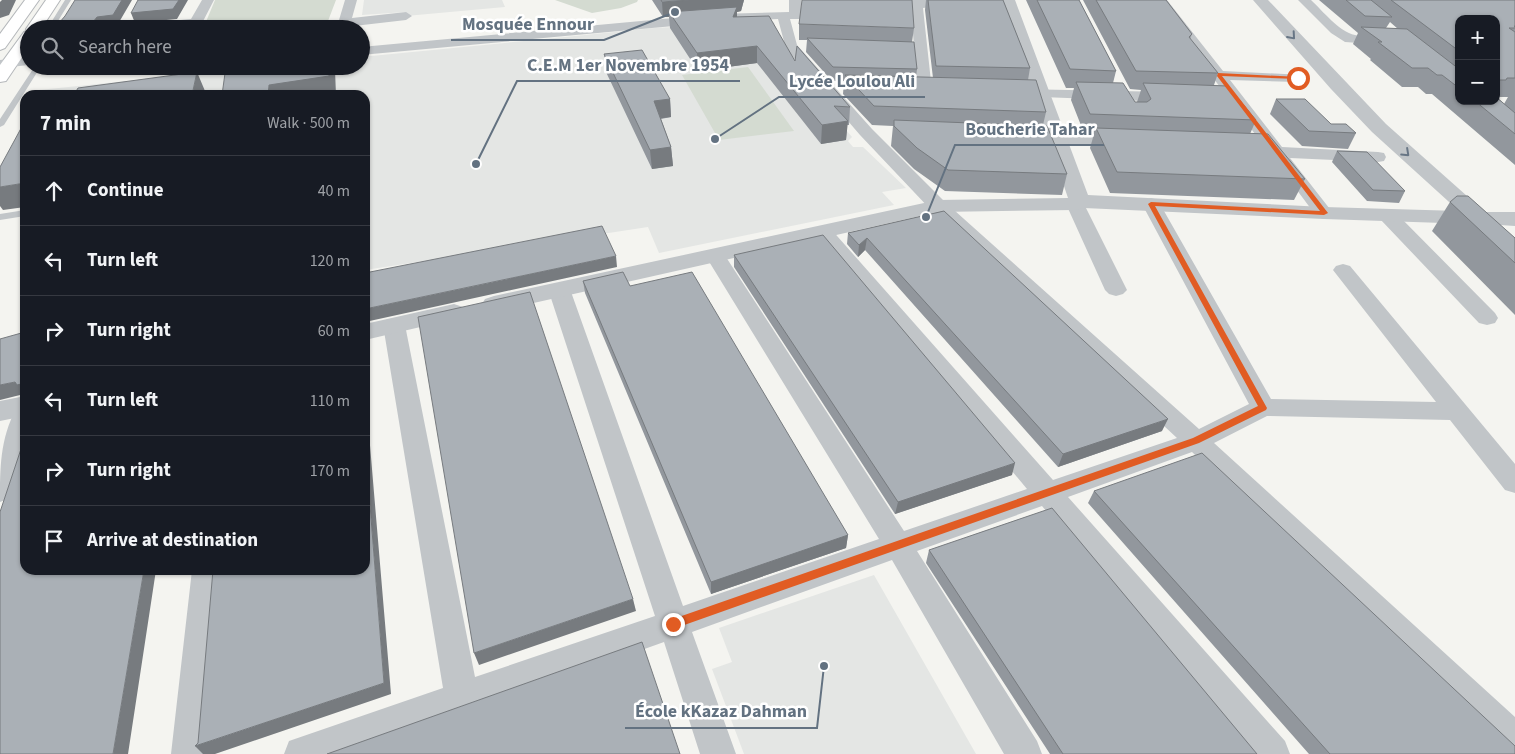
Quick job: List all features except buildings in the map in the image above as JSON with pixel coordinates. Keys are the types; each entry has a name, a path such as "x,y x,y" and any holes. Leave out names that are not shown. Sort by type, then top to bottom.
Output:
{"highway":[{"path":"0,44 32,0"},
{"path":"39,20 53,0"},
{"path":"0,77 5,63 20,46"}],"street":[{"path":"197,20 208,0"},
{"path":"345,20 351,0"},
{"path":"370,50 794,10 804,0"},
{"path":"870,3 951,0"},
{"path":"1008,0 1058,140 1077,202 1116,290"},
{"path":"1161,0 1324,213"},
{"path":"1260,0 1332,80 1379,128 1483,209 1515,250"},
{"path":"1277,0 1360,87 1457,175"},
{"path":"1304,0 1336,30 1350,39 1403,41 1388,29"},
{"path":"916,2 912,19 920,50 920,91 944,91"},
{"path":"794,10 801,46 938,206 1196,441 1515,741"},
{"path":"127,20 131,14"},
{"path":"370,20 406,16"},
{"path":"870,48 920,50"},
{"path":"5,63 20,62"},
{"path":"1218,75 1298,78"},
{"path":"1116,78 1129,103"},
{"path":"1003,93 1042,94 1129,103 1181,98"},
{"path":"1219,99 1237,99"},
{"path":"1020,138 1137,143"},
{"path":"1255,148 1378,157"},
{"path":"370,331 938,206 1077,202 1387,215 1483,209 1513,220"},
{"path":"1151,204 1263,408"},
{"path":"1387,215 1487,318"},
{"path":"823,232 1272,754"},
{"path":"715,255 898,545 1024,754"},
{"path":"1343,270 1515,483"},
{"path":"559,290 718,754"},
{"path":"394,325 462,698"},
{"path":"0,411 20,407"},
{"path":"302,754 1196,441 1263,408 1456,411"},
{"path":"0,491 20,431"},
{"path":"189,754 207,575"}],"lane":[{"path":"56,20 68,0"},
{"path":"23,90 32,75"},
{"path":"0,125 20,94"},
{"path":"0,217 20,214"}],"shaded area":[{"path":"215,0 336,0 328,20 207,20"},
{"path":"364,0 502,0 505,7 406,16 406,12 362,15"},
{"path":"555,0 638,0 621,8 592,13"},
{"path":"774,22 780,41 796,71 852,137 848,141 853,147 863,147 906,188 882,192 894,205 659,253 648,227 370,269 370,90 39,90 185,75 370,75 370,56 654,28"},
{"path":"748,67 794,131 719,140 682,75"},
{"path":"874,575 976,754 744,754 712,669 732,662 719,628"}],"place":[{"name":"Mosquée Ennour","path":"675,12"},
{"name":"Lycée Loulou Ali","path":"715,139"},
{"name":"C.E.M 1er Novembre 1954","path":"476,164"},
{"name":"Boucherie Tahar","path":"926,217"},
{"name":"École kKazaz Dahman","path":"824,666"}],"route":[{"path":"673,624 1196,441 1263,408 1151,204 1324,213 1218,75 1298,78"}]}
